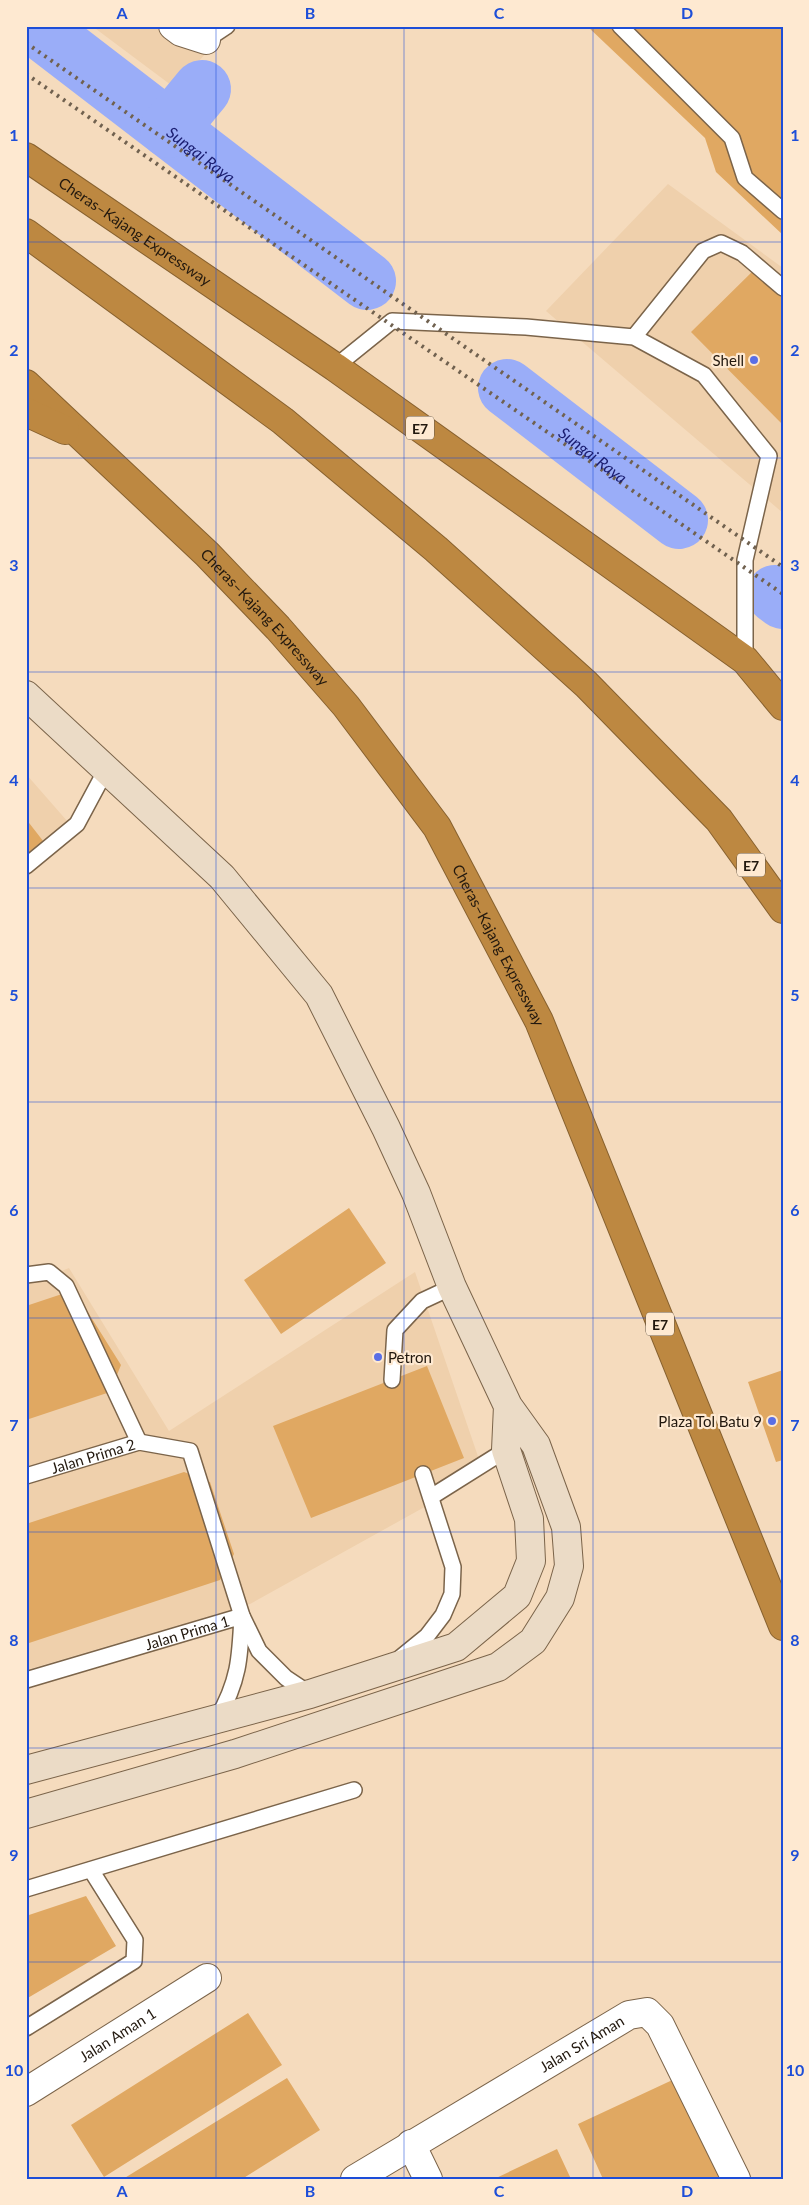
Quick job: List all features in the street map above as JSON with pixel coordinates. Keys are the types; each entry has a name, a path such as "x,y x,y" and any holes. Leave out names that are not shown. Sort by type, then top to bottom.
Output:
{"highway":[{"name":"Cheras–Kajang Expressway","path":"31,158 335,367 745,660 783,706"},
{"name":"E7","path":"26,232 283,421 429,542 586,684 719,820 783,910"},
{"name":"Cheras–Kajang Expressway","path":"26,384 206,554 278,628 346,706 437,827 539,1021 783,1626"},
{"path":"26,412 86,440"}],"street":[{"path":"173,26 181,32 216,33"},
{"path":"26,695 107,768 222,877 319,995 416,1193 452,1288 508,1406 536,1445 566,1527 569,1566 560,1598 533,1641 498,1667 235,1754 26,1814"},
{"path":"26,1770 310,1694 456,1648 518,1596 530,1561 529,1519 506,1450 508,1406"},
{"name":"Jalan Aman 1","path":"26,2092 207,1978"},
{"name":"Jalan Sri Aman","path":"355,2179 629,2015 647,2012 660,2025 736,2179"},
{"path":"411,2144 428,2179"}],"lane":[{"path":"620,26 732,138 745,178 783,211"},
{"path":"634,337 704,251 721,243 742,253 783,288"},
{"path":"335,367 392,321 526,327 634,337 704,375 769,456 745,560 745,660"},
{"path":"26,866 77,824 107,768"},
{"path":"26,1275 49,1272 66,1286 139,1442"},
{"path":"392,1380 395,1330 422,1301 452,1288"},
{"name":"Jalan Prima 2","path":"26,1476 139,1442 190,1451 242,1616"},
{"path":"431,1497 506,1450"},
{"path":"381,1673 427,1636 443,1615 452,1594 453,1567 423,1474"},
{"path":"242,1616 259,1651 273,1667 310,1694"},
{"name":"Jalan Prima 1","path":"26,1680 242,1616 237,1677 230,1697 217,1718"},
{"path":"26,1889 354,1790"},
{"path":"26,2028 134,1961 135,1940 91,1870"}],"shaded area":[{"path":"92,26 230,26 175,88"},
{"path":"668,184 783,268 783,513 546,311"},
{"path":"26,774 68,822 26,856"},
{"path":"69,1268 169,1431 415,1272 484,1474 250,1604 26,1670 26,1285"}],"building":[{"path":"587,26 783,26 783,235 716,172 705,138"},
{"path":"755,269 783,298 783,425 691,332"},
{"path":"26,819 47,846 26,862"},
{"path":"349,1208 386,1263 281,1334 244,1280"},
{"path":"74,1290 121,1365 110,1392 26,1420 26,1306"},
{"path":"427,1366 464,1458 311,1518 273,1426"},
{"name":"Plaza Tol Batu 9","path":"783,1370 783,1460 776,1462 748,1382"},
{"path":"184,1472 210,1482 234,1554 220,1580 26,1644 26,1524"},
{"path":"86,1896 116,1946 26,1999 26,1916"},
{"path":"248,2013 282,2065 104,2177 71,2125"},
{"path":"681,2076 729,2179 603,2179 578,2124"},
{"path":"287,2078 320,2130 242,2179 123,2179"},
{"path":"557,2149 571,2179 494,2179"}],"waterway":[{"name":"Sungai Raya","path":"35,26 367,281"},
{"path":"169,129 202,89"},
{"name":"Sungai Raya","path":"507,388 679,520"},
{"name":"Sungai Raya","path":"775,594 783,600"}],"railway":[{"path":"26,43 783,567"},
{"path":"26,74 783,594"}],"place":[{"name":"Shell","path":"754,360"},
{"name":"Petron","path":"378,1357"},
{"name":"Plaza Tol Batu 9","path":"772,1421"}]}
